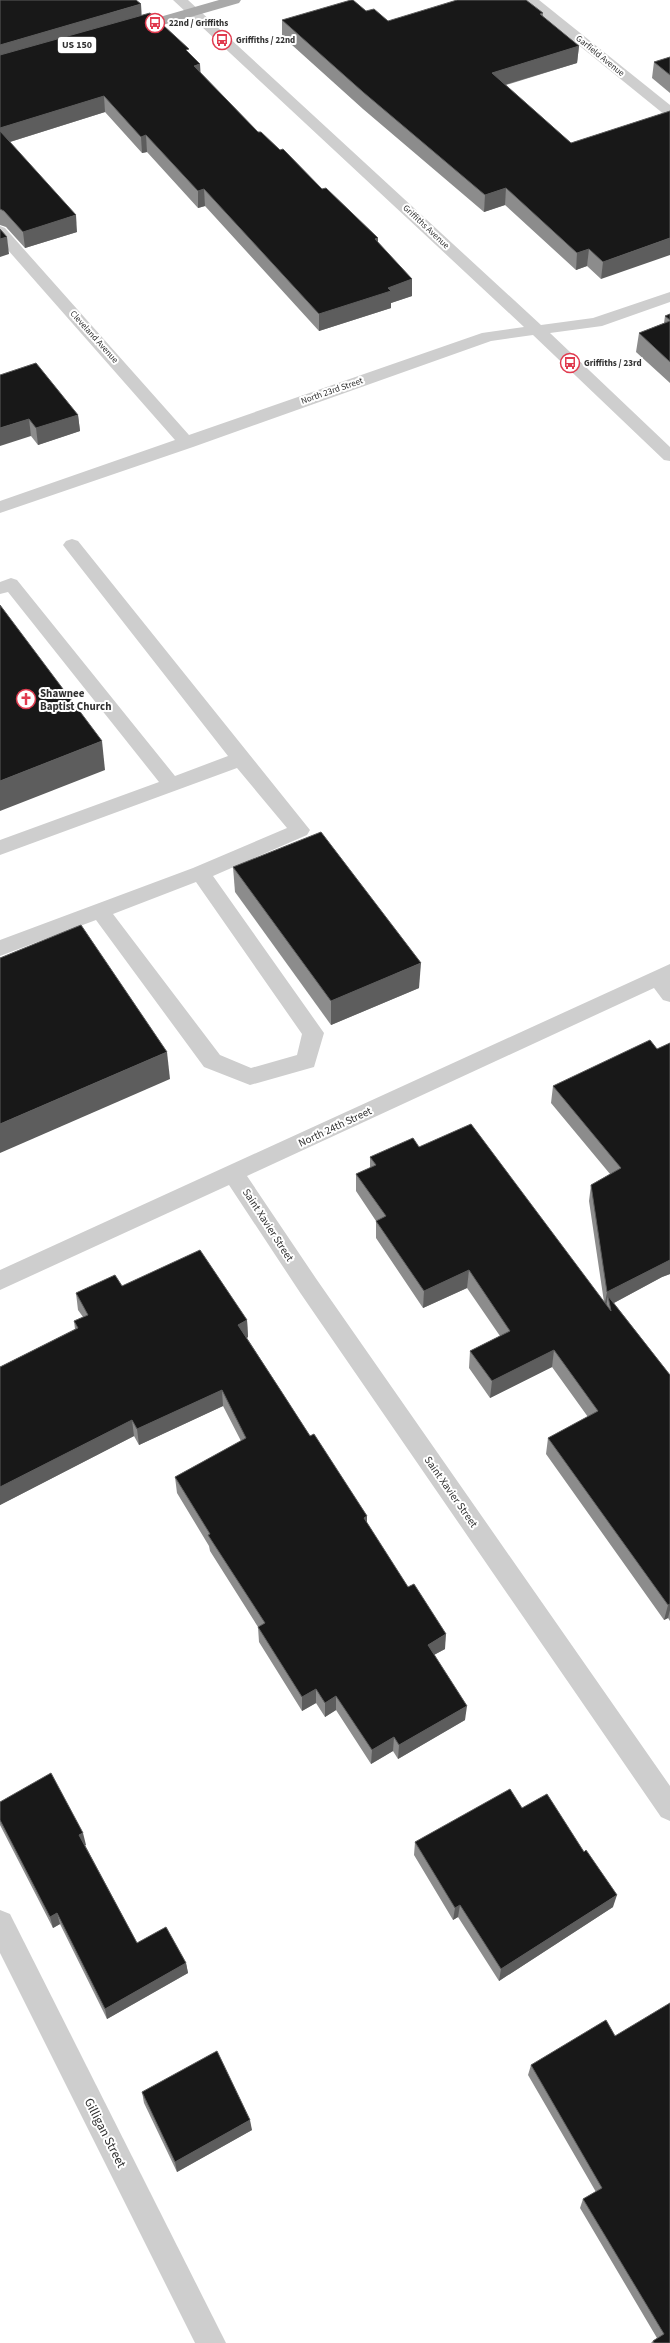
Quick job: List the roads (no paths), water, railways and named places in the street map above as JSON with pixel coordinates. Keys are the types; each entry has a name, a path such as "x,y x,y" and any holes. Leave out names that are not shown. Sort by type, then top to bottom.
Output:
{"main road":[{"path":"119,33 234,0"}],"street":[{"name":"Griffiths Avenue","path":"180,0 538,331 670,456"},
{"name":"Garfield Avenue","path":"530,0 670,112"},
{"name":"Cleveland Avenue","path":"0,231 187,443"},
{"name":"North 23rd Street","path":"0,507 187,443 488,336 596,323 670,297"},
{"path":"0,948 200,873 300,830 72,545"},
{"path":"0,588 11,584 171,784"},
{"path":"0,848 241,758"},
{"path":"100,911 212,1061 250,1077 306,1061 314,1033 200,873"},
{"name":"North 24th Street","path":"0,1280 666,981"},
{"name":"Saint Xavier Street","path":"234,1174 313,1294 670,1808"},
{"name":"Gilligan Street","path":"0,1924 211,2343"}],"place":[{"name":"22nd / Griffiths","path":"155,23"},
{"name":"Griffiths / 22nd","path":"222,40"},
{"name":"Griffiths / 23rd","path":"570,363"},
{"name":"Shawnee Baptist Church","path":"26,699"}]}
